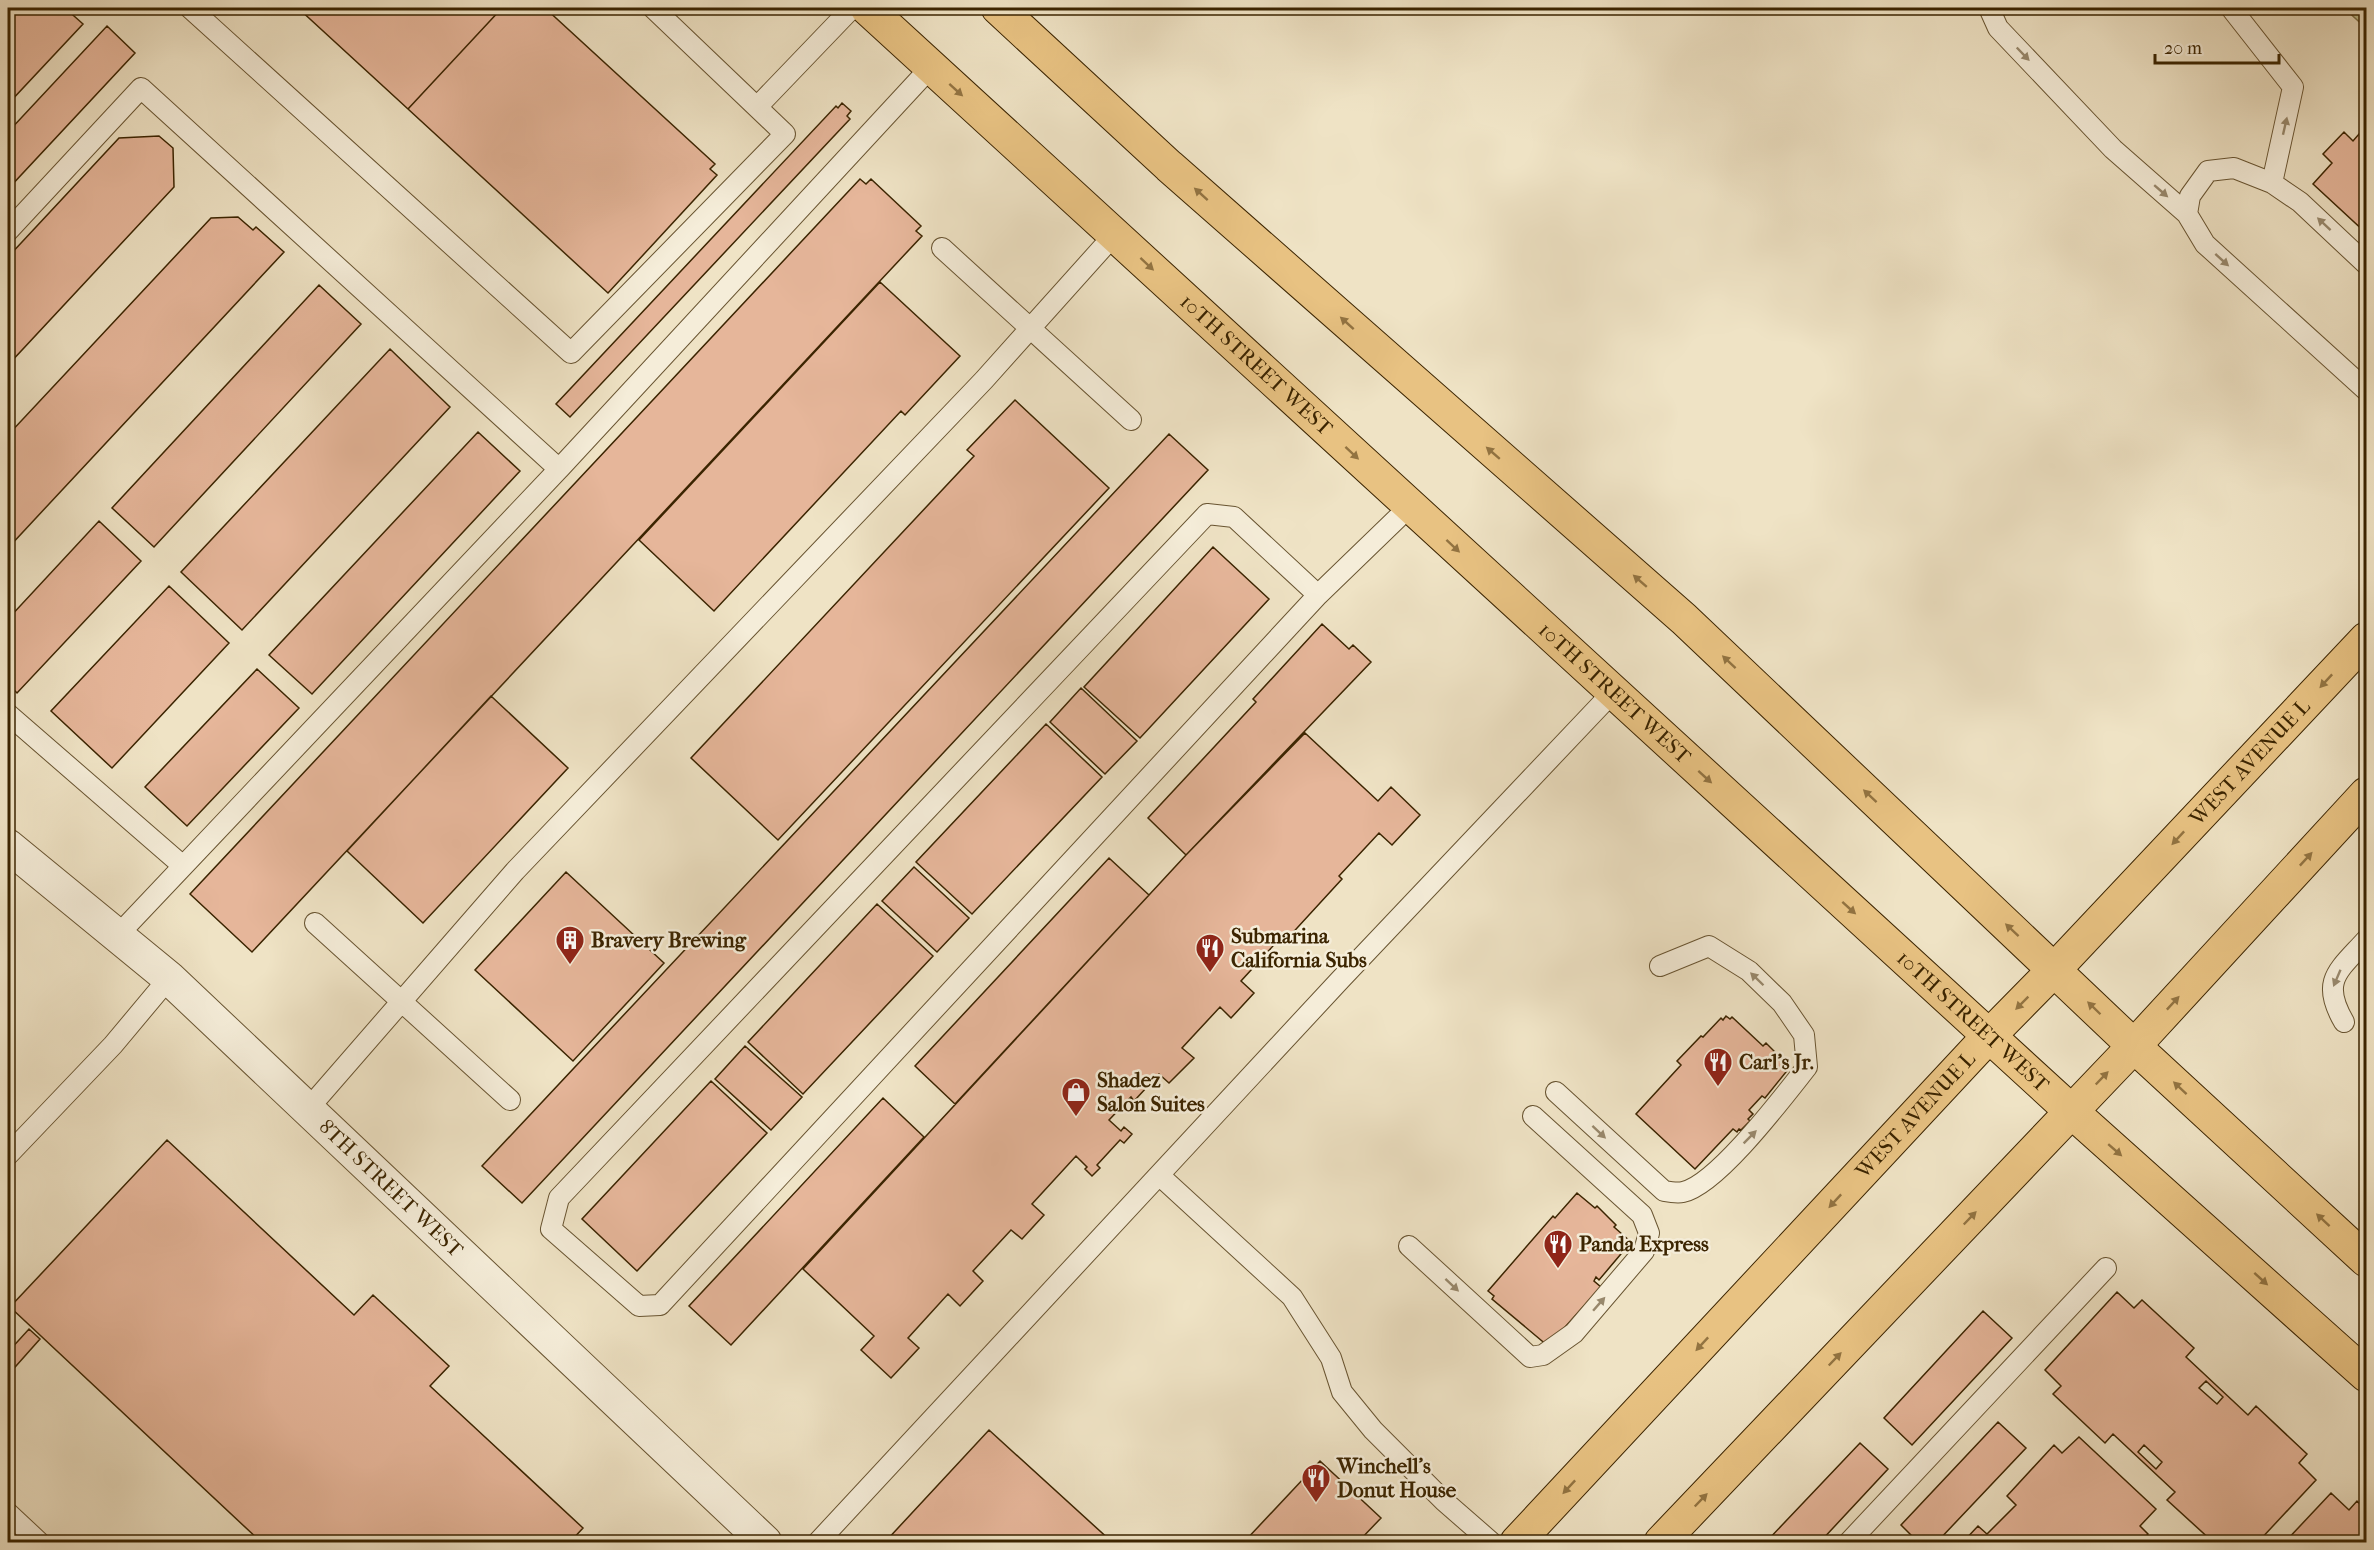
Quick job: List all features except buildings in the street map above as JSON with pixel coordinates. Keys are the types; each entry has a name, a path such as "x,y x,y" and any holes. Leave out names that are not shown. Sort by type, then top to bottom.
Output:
{"main road":[{"name":"10TH STREET WEST","path":"867,8 2071,1111 2367,1375"},
{"path":"998,8 1187,181 1684,619 2134,1046 2367,1260"},
{"name":"WEST AVENUE L","path":"1517,1542 1989,1036 2367,639"},
{"path":"1661,1542 2134,1046 2367,794"}],"street":[{"name":"8TH STREET WEST","path":"8,846 169,978 765,1542"}],"lane":[{"path":"190,8 571,353 785,134 653,8"},
{"path":"757,108 852,8"},
{"path":"1989,8 1998,28 2105,140 2187,214 2205,244 2367,390"},
{"path":"2231,8 2293,87 2272,183"},
{"path":"117,936 559,469 931,67"},
{"path":"8,231 141,88 559,469"},
{"path":"2187,214 2190,196 2208,171 2235,168 2272,183 2300,202 2367,264"},
{"path":"308,1109 515,871 1030,329 1114,235"},
{"path":"942,248 1131,420"},
{"path":"1318,595 1234,517 1207,514 558,1198 551,1229 639,1306 660,1305 1318,595 1410,506"},
{"path":"818,1542 1612,692"},
{"path":"8,714 183,866"},
{"path":"315,923 510,1100"},
{"path":"2344,1022 2333,1003 2333,982 2342,966 2367,940"},
{"path":"1556,1092 1664,1191 1683,1192 1707,1180 1757,1129 1807,1067 1804,1035 1782,1003 1749,971 1709,946 1660,966"},
{"path":"8,1155 113,1046 169,978"},
{"path":"1409,1246 1530,1357 1543,1355 1574,1333 1644,1251 1649,1233 1642,1215 1533,1116"},
{"path":"1159,1175 1292,1297 1331,1358 1342,1392 1373,1430 1444,1501 1491,1542"},
{"path":"1850,1542 2106,1268"},
{"path":"8,1513 39,1542"}],"green space":[{"path":"2344,8 2366,8 2366,28"}],"place":[{"name":"Bravery Brewing","path":"570,966"},
{"name":"Submarina California Subs","path":"1210,974"},
{"name":"Carl's Jr.","path":"1718,1088"},
{"name":"Shadez Salon Suites","path":"1076,1118"},
{"name":"Panda Express","path":"1558,1270"},
{"name":"Winchell's Donut House","path":"1316,1504"}]}
